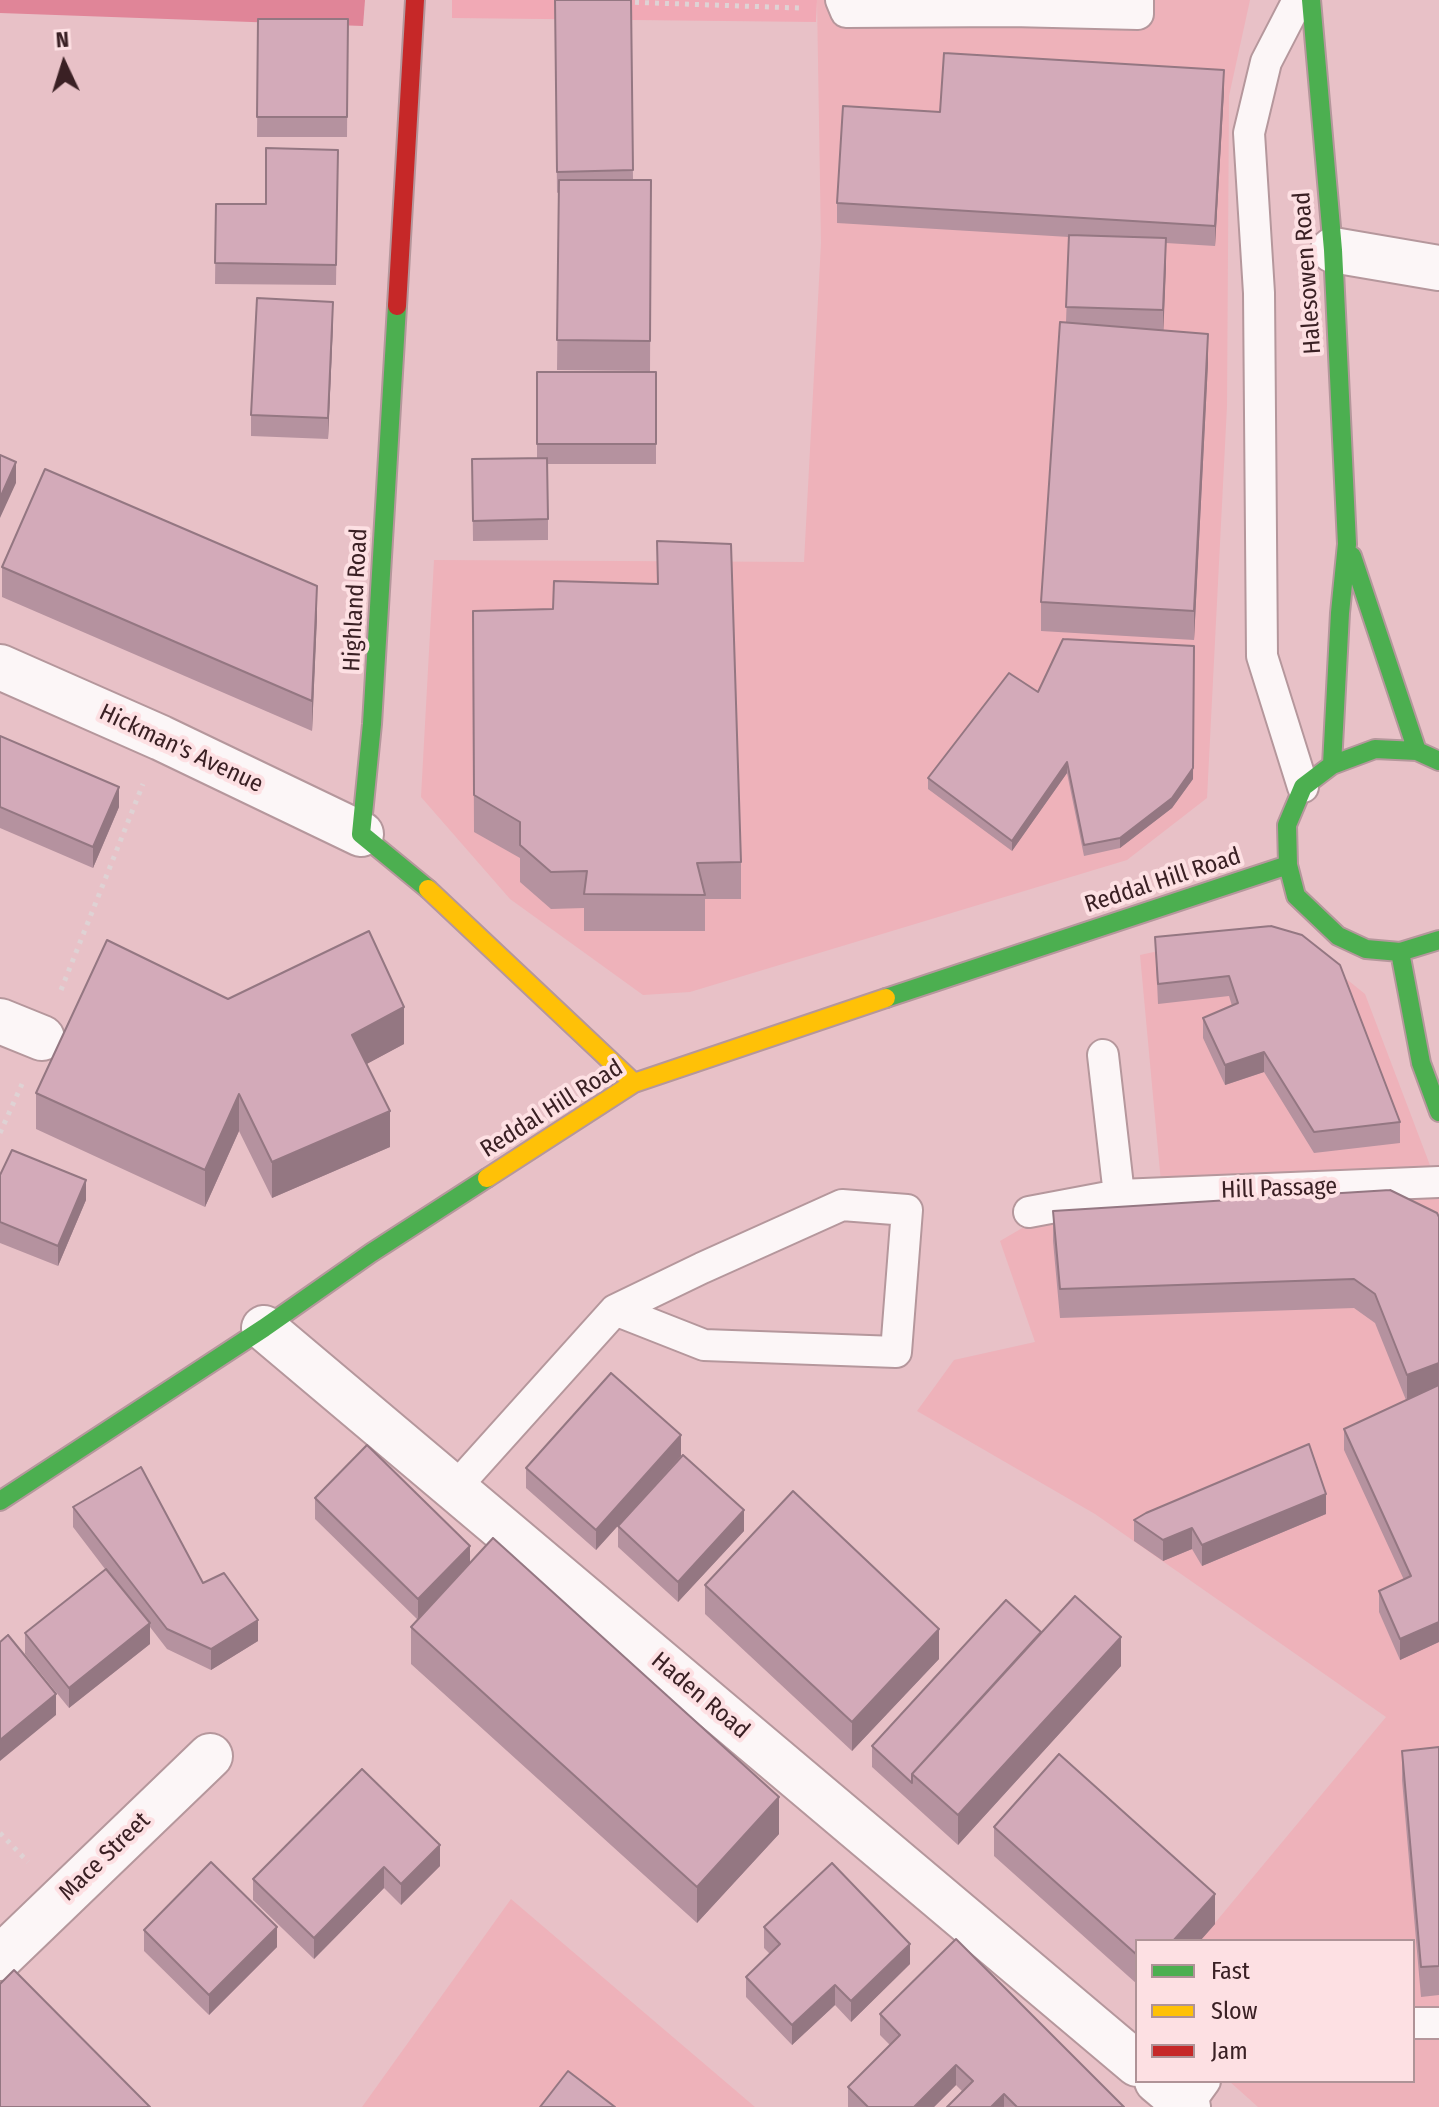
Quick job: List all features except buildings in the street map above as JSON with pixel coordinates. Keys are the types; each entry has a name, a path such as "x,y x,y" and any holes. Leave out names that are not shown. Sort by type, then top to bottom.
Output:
{"main road":[{"name":"Highland Road","path":"361,834 372,724 415,0"},
{"name":"Halesowen Road","path":"1311,0 1333,250 1347,544 1332,765"},
{"name":"Halesowen Road","path":"1347,544 1417,751"},
{"path":"1439,761 1417,751 1375,749 1332,765 1303,787 1287,825 1288,865 1296,896 1338,936 1366,949 1400,952 1439,940"},
{"path":"361,834 413,875 634,1083"},
{"name":"Reddal Hill Road","path":"0,1501 264,1328 371,1253 634,1083 1288,865"},
{"path":"1400,952 1421,1063 1439,1112"}],"street":[{"path":"1333,250 1439,268"},
{"name":"Hickman's Avenue","path":"0,667 161,738 361,834"},
{"path":"0,1021 42,1038"},
{"name":"Haden Road","path":"264,1328 1135,2062"},
{"name":"Mace Street","path":"0,1958 210,1756"},
{"path":"1159,2083 1187,2107"}],"lane":[{"path":"844,6 1138,14 1138,0"},
{"path":"1298,0 1266,62 1249,133 1259,293 1262,656 1303,787"},
{"path":"1103,1055 1119,1195"},
{"name":"Hill Passage","path":"1029,1212 1119,1195 1439,1182"},
{"path":"454,1489 615,1310 842,1205 907,1210 896,1352 704,1345 615,1310"},
{"path":"1415,2023 1439,2023"},
{"path":"1187,2107 1204,2083"}],"path":[{"path":"625,2 791,8 844,6"},
{"path":"0,1133 42,1038 161,738"}],"shaded area":[{"path":"0,0 365,0 363,26 0,13"},
{"path":"452,0 817,0 816,22 452,18"},
{"path":"817,0 1250,0 1229,96 1227,406 1207,798 1127,860 690,992 643,995 510,899 421,797 434,560 804,562 821,243"},
{"path":"1250,931 1303,944 1365,994 1439,1189 1439,2107 1258,2107 1231,2083 1415,2083 1415,1939 1202,1939 1386,1717 1095,1514 917,1411 954,1360 1035,1342 1000,1241 1036,1220 1164,1215 1140,955"},
{"path":"511,1899 755,2107 362,2107"}],"traffic: fast":[{"path":"1311,0 1333,250 1347,544 1332,765"},
{"path":"397,306 372,724 361,834 428,889"},
{"path":"1352,556 1417,751"},
{"path":"1439,761 1417,751 1375,749 1332,765 1303,787 1287,825 1288,865 1296,896 1338,936 1366,949 1400,952 1439,940"},
{"path":"886,998 1288,865"},
{"path":"1400,952 1421,1063 1439,1112"},
{"path":"0,1501 487,1178"}],"traffic: slow":[{"path":"428,889 634,1083"},
{"path":"487,1178 634,1083 886,998"}],"traffic: jam":[{"path":"397,306 415,0"}]}
